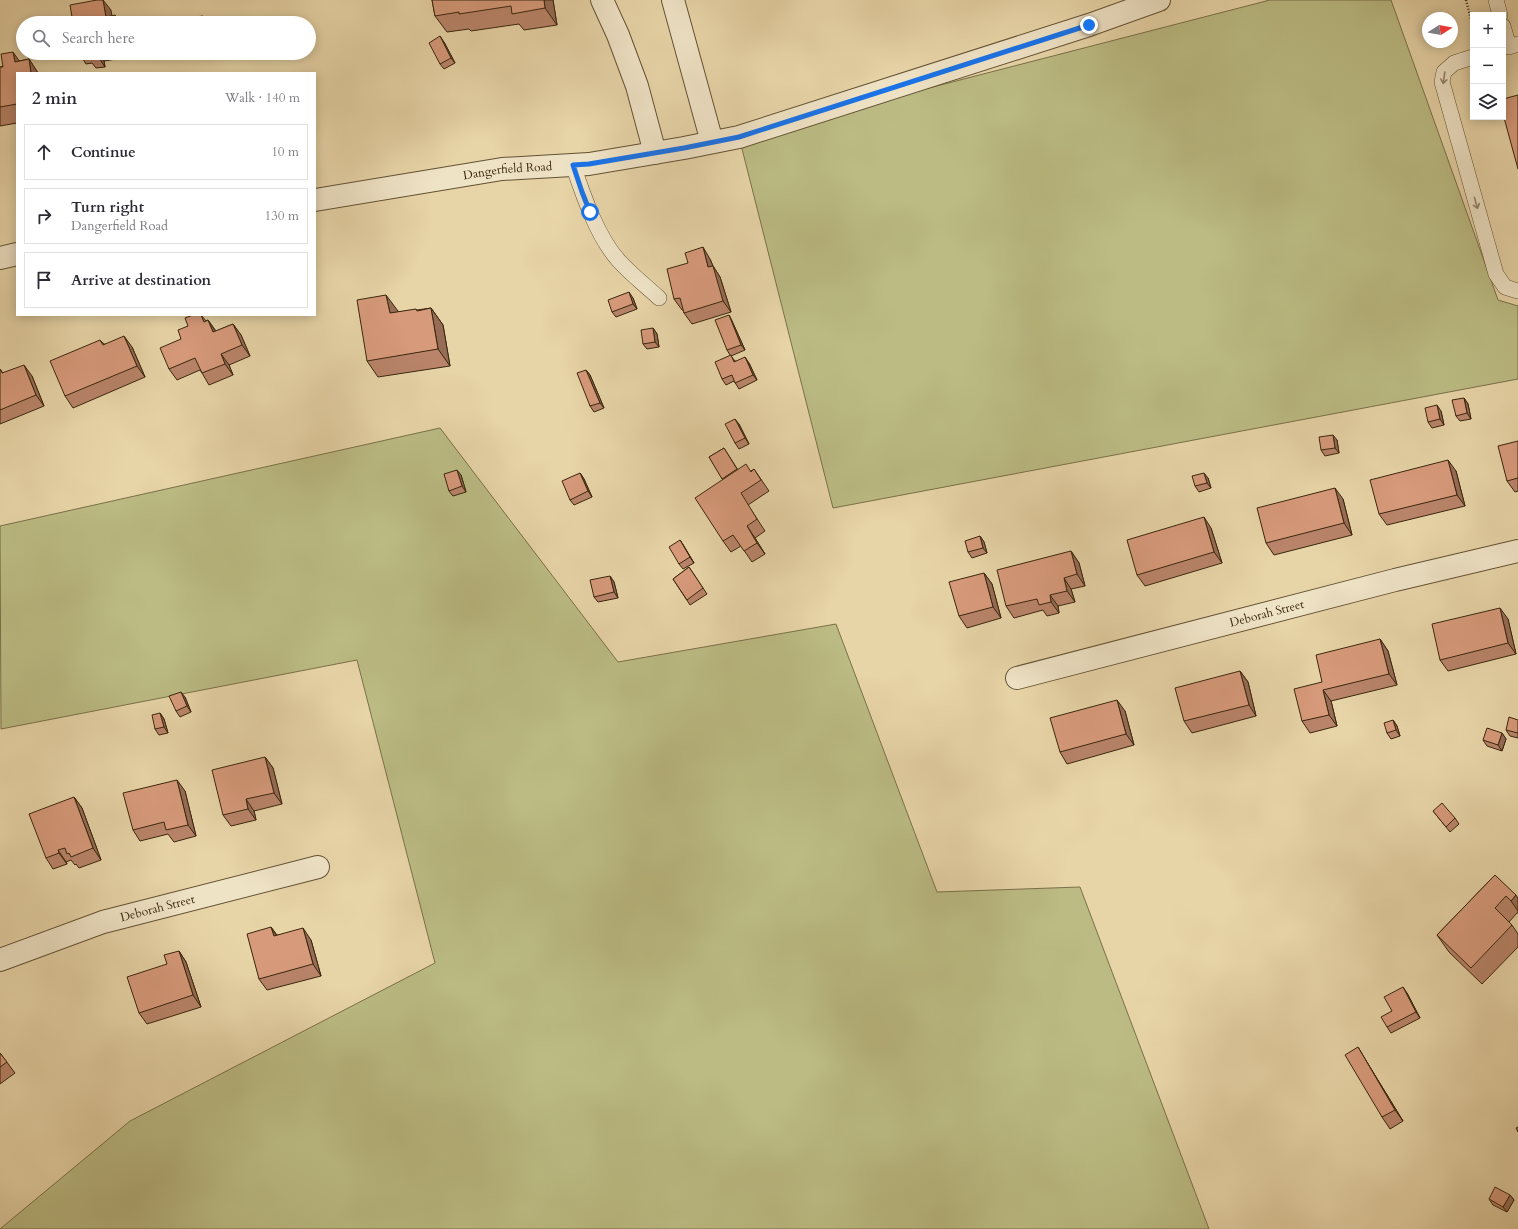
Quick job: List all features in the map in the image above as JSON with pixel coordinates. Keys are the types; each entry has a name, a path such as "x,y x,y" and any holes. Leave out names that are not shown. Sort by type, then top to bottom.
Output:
{"street":[{"path":"602,0 618,34 637,86 655,153"},
{"path":"672,0 712,142"},
{"name":"Dangerfield Road","path":"316,200 438,181 502,169 589,164 739,137 913,80 1089,25 1159,0"},
{"path":"0,258 16,254"},
{"name":"Deborah Street","path":"1017,678 1395,580 1518,550"},
{"name":"Deborah Street","path":"0,960 103,922 318,867"}],"lane":[{"path":"1496,0 1499,12"},
{"path":"1506,35 1510,46"},
{"path":"1470,58 1454,63 1444,72 1442,82 1496,274 1505,287 1518,290"},
{"path":"573,165 587,206 604,240 619,262 659,298"}],"path":[{"path":"1466,0 1470,15"}],"green space":[{"path":"1270,0 1391,0 1498,300 1518,306 1518,379 833,508 739,137"},
{"path":"440,428 618,662 836,624 937,892 1080,887 1209,1229 0,1229 130,1121 435,963 357,660 1,729 0,526"}],"building":[{"path":"103,0 106,16 72,16 70,5"},
{"path":"432,0 544,0 545,8 512,14 511,6 435,16"},
{"path":"440,36 451,58 440,64 429,43"},
{"path":"13,52 15,62 29,60 31,72 16,72 16,104 0,107 0,67 3,67 1,54"},
{"path":"1518,95 1518,169 1505,120 1506,120 1506,98"},
{"path":"703,247 708,267 713,266 723,301 684,313 680,298 674,299 667,269 688,263 685,253"},
{"path":"629,292 633,304 612,312 608,300"},
{"path":"386,295 390,313 416,309 417,311 431,308 438,349 367,361 357,300"},
{"path":"729,315 741,345 727,350 715,320"},
{"path":"190,316 201,316 204,322 208,320 213,332 233,324 242,345 221,354 225,364 202,373 195,358 169,369 160,348 181,339 178,330 188,326 185,318"},
{"path":"653,328 655,342 643,344 641,330"},
{"path":"124,336 137,366 65,396 50,361 100,340 103,345"},
{"path":"731,355 734,362 745,357 753,375 735,383 732,375 722,379 715,362"},
{"path":"24,365 36,395 0,410 0,369 2,373"},
{"path":"586,370 600,403 590,406 577,373"},
{"path":"1464,398 1467,413 1456,416 1452,400"},
{"path":"1437,405 1440,419 1428,422 1425,408"},
{"path":"735,419 745,438 735,443 725,424"},
{"path":"1333,435 1335,448 1321,450 1319,437"},
{"path":"1518,441 1518,478 1507,481 1498,446"},
{"path":"724,448 737,469 722,479 709,457"},
{"path":"1448,460 1457,495 1379,514 1370,480"},
{"path":"746,464 751,472 754,469 761,480 741,493 757,519 747,526 757,543 744,551 733,535 723,541 695,498"},
{"path":"457,470 462,486 449,491 444,474"},
{"path":"580,473 588,491 570,500 562,481"},
{"path":"1204,473 1207,483 1195,486 1192,476"},
{"path":"1335,488 1344,523 1266,543 1257,508"},
{"path":"1204,517 1214,552 1137,575 1127,540"},
{"path":"980,536 983,548 968,552 965,541"},
{"path":"680,540 690,557 679,564 669,547"},
{"path":"1071,551 1077,574 1064,578 1067,591 1050,595 1051,602 1039,605 1037,599 1006,606 997,570"},
{"path":"689,567 703,588 687,600 673,579"},
{"path":"984,573 993,607 959,616 949,582"},
{"path":"610,576 614,592 594,597 590,580"},
{"path":"1500,608 1508,643 1440,660 1432,624"},
{"path":"1380,639 1389,674 1323,690 1329,715 1302,721 1294,689 1322,682 1316,655"},
{"path":"1240,671 1249,705 1184,721 1175,688"},
{"path":"181,692 187,706 176,711 169,696"},
{"path":"1117,700 1126,734 1060,752 1050,718"},
{"path":"160,713 164,727 155,729 152,715"},
{"path":"1509,717 1518,720 1518,733 1506,730"},
{"path":"1393,720 1396,730 1387,733 1384,723"},
{"path":"1487,728 1502,733 1498,745 1483,740"},
{"path":"265,757 274,793 246,799 248,809 223,815 212,770"},
{"path":"177,780 188,825 166,830 164,822 133,830 123,793"},
{"path":"74,797 93,848 71,857 69,853 67,854 65,848 58,850 59,853 46,858 29,814"},
{"path":"1442,803 1455,818 1446,827 1433,811"},
{"path":"1495,875 1516,895 1511,901 1506,896 1495,908 1512,925 1471,968 1437,935"},
{"path":"271,927 274,936 303,928 313,964 259,979 247,934"},
{"path":"179,951 193,995 139,1013 127,977 167,964 164,955"},
{"path":"1403,987 1416,1012 1387,1027 1381,1017 1392,1011 1384,997"},
{"path":"1358,1047 1395,1110 1382,1117 1345,1055"},
{"path":"0,1053 7,1062 0,1067"},
{"path":"1495,1187 1510,1195 1503,1207 1489,1199"}],"route":[{"path":"590,212 573,165 589,164 684,148 739,137 913,80 1089,25"}]}
